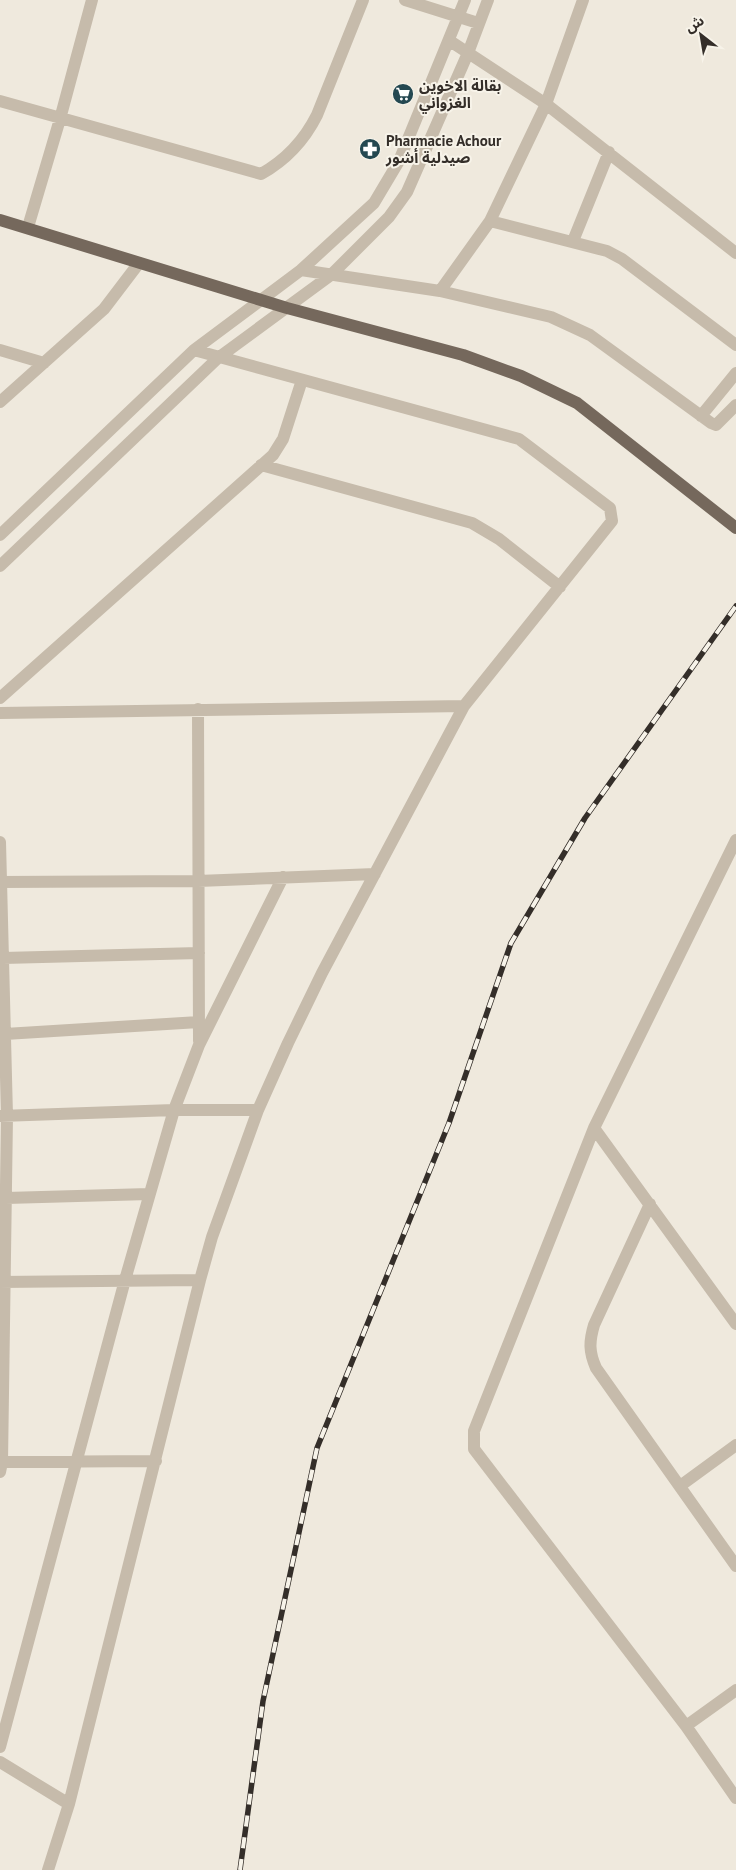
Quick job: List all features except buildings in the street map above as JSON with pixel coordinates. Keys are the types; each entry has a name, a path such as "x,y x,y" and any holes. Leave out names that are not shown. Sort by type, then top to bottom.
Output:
{"main road":[{"path":"0,220 28,227 286,308 462,355 521,376 561,394 596,417 736,528"}],"street":[{"path":"28,227 92,0"},
{"path":"0,101 262,174 291,152 308,132 317,115 363,0"},
{"path":"405,0 478,23"},
{"path":"0,535 194,350 302,270 374,203 386,186 399,161 450,41 465,0"},
{"path":"0,566 218,358 331,276 389,217 407,192 468,53 488,0"},
{"path":"440,291 490,222 546,104 583,0"},
{"path":"450,41 546,104 736,253"},
{"path":"573,241 609,152"},
{"path":"490,222 573,241 607,251 622,258 736,345"},
{"path":"0,402 104,309 138,263"},
{"path":"302,270 331,276 440,291 551,316 590,335 716,425 736,404"},
{"path":"0,350 44,363"},
{"path":"48,1870 69,1804 200,1280 212,1237 258,1110 322,973 464,706 612,520 610,508 519,440 194,350"},
{"path":"701,416 736,373"},
{"path":"0,698 273,455 283,439 302,380"},
{"path":"262,465 472,523 499,539 560,587"},
{"path":"0,712 464,706"},
{"path":"198,709 199,1045"},
{"path":"736,840 594,1128 474,1431 474,1449 686,1726 736,1798"},
{"path":"0,842 5,1034 3,1116 6,1198 2,1281 1,1465 77,1461 156,1461"},
{"path":"1,882 198,882 375,874"},
{"path":"0,1747 125,1280 174,1110 199,1045 283,877"},
{"path":"3,958 199,953"},
{"path":"5,1034 199,1022"},
{"path":"3,1116 174,1110 258,1110"},
{"path":"594,1128 736,1324"},
{"path":"6,1198 149,1194"},
{"path":"650,1204 594,1325 589,1341 590,1355 596,1368 736,1566"},
{"path":"2,1281 200,1280"},
{"path":"680,1486 736,1445"},
{"path":"686,1726 736,1690"},
{"path":"0,1762 69,1804"}],"railway":[{"path":"240,1870 263,1701 317,1448 449,1123 511,943 585,818 736,606"}],"place":[{"name":"بقالة الاخوين الغزواني","path":"403,94"},
{"name":"Pharmacie Achour صيدلية أشور","path":"370,149"}]}
